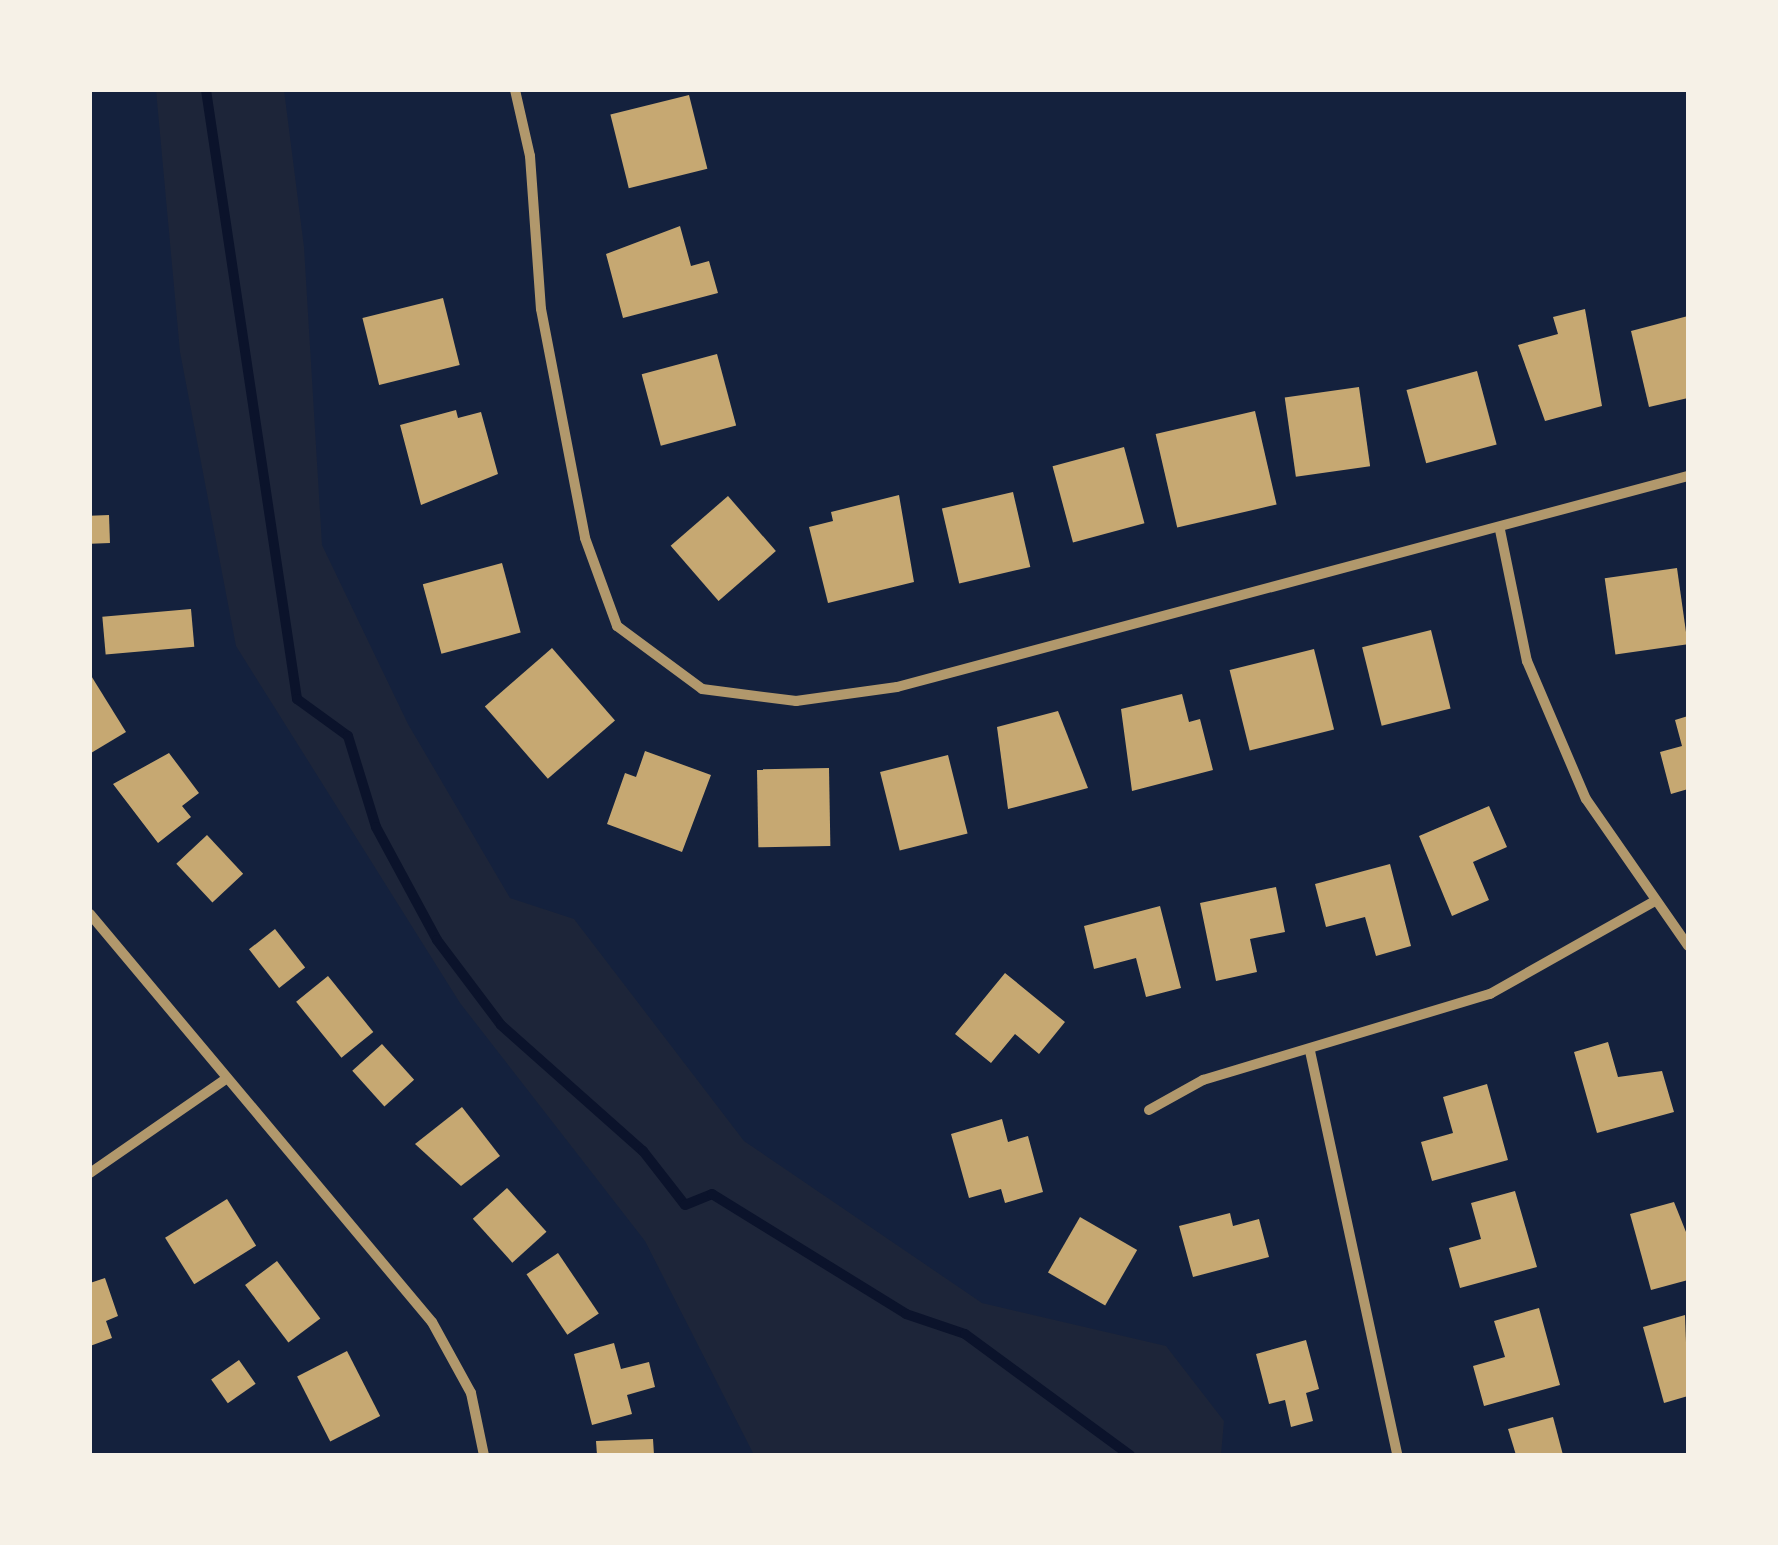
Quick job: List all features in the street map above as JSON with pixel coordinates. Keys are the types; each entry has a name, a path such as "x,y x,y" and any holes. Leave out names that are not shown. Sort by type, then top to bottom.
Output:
{"street":[{"path":"515,90 544,328 585,538 617,626 702,689 796,701 897,688 1500,530 1688,476"},
{"path":"1500,530 1526,660 1586,799 1688,946"},
{"path":"1148,1110 1203,1080 1490,994 1654,902"},
{"path":"90,914 448,1344 484,1455"},
{"path":"1310,1051 1397,1455"},
{"path":"90,1173 226,1079"}],"shaded area":[{"path":"156,90 284,90 304,247 322,545 408,724 510,898 574,919 744,1141 982,1303 1166,1346 1224,1421 1221,1455 754,1455 645,1241 460,1003 236,646 180,352"}],"building":[{"path":"689,95 707,169 629,188 610,115"},
{"path":"680,226 691,266 709,261 718,293 623,318 606,254"},
{"path":"443,298 460,365 379,385 362,318"},
{"path":"1585,309 1602,406 1545,421 1518,345 1558,334 1553,317"},
{"path":"1688,316 1688,398 1649,407 1631,331"},
{"path":"717,354 736,425 661,446 642,374"},
{"path":"1477,371 1497,444 1426,463 1406,390"},
{"path":"1359,387 1370,466 1296,477 1285,397"},
{"path":"456,410 458,418 481,412 498,474 421,505 400,425"},
{"path":"1255,411 1277,505 1177,527 1156,434"},
{"path":"1124,447 1144,523 1073,542 1053,466"},
{"path":"1013,492 1030,567 959,583 942,508"},
{"path":"899,495 914,582 828,603 809,527 833,521 831,512"},
{"path":"728,496 776,551 719,601 671,546"},
{"path":"109,515 110,543 91,544 90,516"},
{"path":"502,563 521,633 441,654 423,584"},
{"path":"1677,568 1688,644 1615,654 1605,578"},
{"path":"191,609 194,647 106,655 102,617"},
{"path":"1431,630 1451,709 1382,726 1362,647"},
{"path":"552,648 615,720 548,779 485,706"},
{"path":"1314,649 1334,730 1250,751 1230,670"},
{"path":"90,674 126,732 91,753 90,751"},
{"path":"1182,694 1189,722 1200,719 1213,770 1132,791 1121,709"},
{"path":"1058,711 1088,788 1008,809 997,727"},
{"path":"1688,716 1688,789 1671,794 1660,752 1682,746 1675,720"},
{"path":"645,751 711,775 682,852 607,824 625,773 636,777"},
{"path":"169,753 199,793 182,806 191,817 158,843 113,784"},
{"path":"948,755 968,834 900,851 880,772"},
{"path":"829,768 830,846 758,847 757,769"},
{"path":"1489,806 1507,847 1473,862 1489,900 1452,916 1419,836"},
{"path":"207,835 243,874 212,902 176,864"},
{"path":"1390,864 1411,946 1376,956 1365,917 1326,927 1315,884"},
{"path":"1276,887 1285,932 1250,939 1257,972 1216,981 1200,903"},
{"path":"1160,906 1181,988 1146,997 1136,958 1094,969 1084,926"},
{"path":"275,929 305,968 279,988 249,949"},
{"path":"1005,973 1065,1022 1039,1054 1015,1034 991,1063 955,1034"},
{"path":"328,976 373,1032 341,1058 296,1002"},
{"path":"1608,1042 1618,1077 1662,1071 1674,1112 1597,1133 1574,1052"},
{"path":"382,1044 414,1080 384,1106 352,1071"},
{"path":"1487,1084 1508,1160 1432,1181 1421,1142 1453,1133 1443,1097"},
{"path":"462,1107 500,1156 461,1186 415,1144"},
{"path":"1002,1119 1008,1142 1028,1136 1043,1192 1005,1203 1001,1189 969,1198 951,1134"},
{"path":"507,1188 546,1232 512,1263 473,1219"},
{"path":"1515,1191 1537,1267 1460,1288 1449,1248 1481,1239 1471,1203"},
{"path":"227,1199 256,1246 194,1284 165,1238"},
{"path":"1674,1202 1688,1237 1688,1280 1651,1290 1630,1214"},
{"path":"1230,1213 1233,1226 1259,1219 1269,1257 1193,1277 1179,1226"},
{"path":"1080,1217 1137,1250 1105,1305 1048,1272"},
{"path":"558,1253 599,1314 567,1335 526,1274"},
{"path":"277,1261 320,1319 288,1343 245,1285"},
{"path":"105,1278 118,1316 106,1321 112,1338 90,1346 90,1283"},
{"path":"1539,1308 1560,1385 1484,1406 1473,1366 1505,1357 1494,1321"},
{"path":"1685,1315 1688,1396 1664,1403 1643,1327"},
{"path":"1306,1340 1319,1389 1306,1393 1313,1421 1291,1427 1285,1400 1269,1404 1256,1354"},
{"path":"614,1343 621,1369 649,1362 655,1387 627,1395 632,1414 592,1425 574,1354"},
{"path":"347,1351 380,1416 330,1441 297,1376"},
{"path":"239,1360 256,1384 228,1403 211,1380"},
{"path":"1553,1417 1563,1455 1516,1455 1508,1429"},
{"path":"653,1439 654,1455 597,1455 596,1441"}],"waterway":[{"path":"206,90 297,699 348,736 376,827 437,940 501,1025 643,1151 685,1205 712,1194 906,1314 965,1334 1130,1455"}]}
